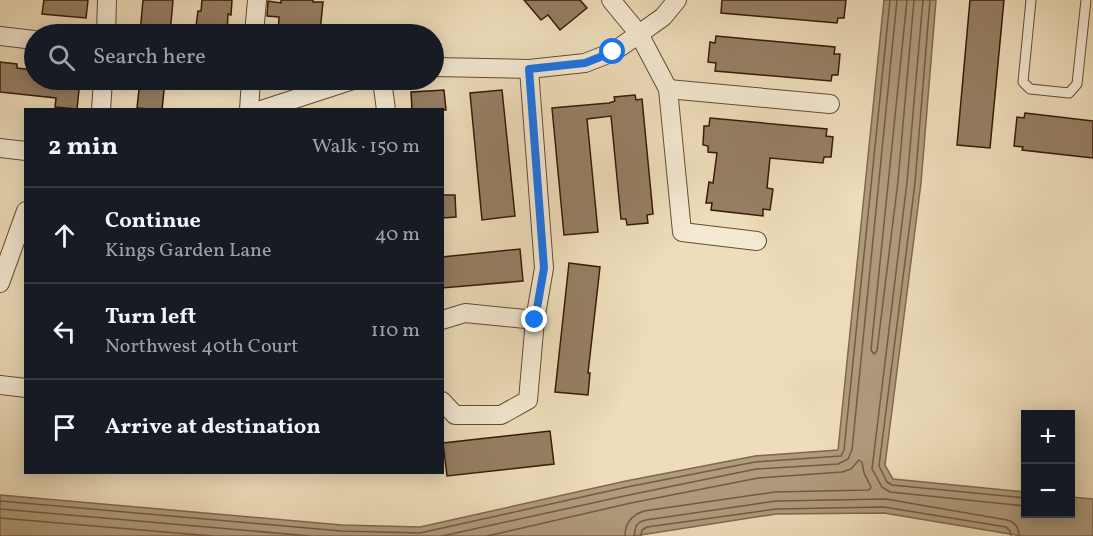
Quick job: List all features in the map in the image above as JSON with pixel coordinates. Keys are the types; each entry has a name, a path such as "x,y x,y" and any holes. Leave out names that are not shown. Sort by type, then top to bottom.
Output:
{"street":[{"path":"106,24 107,0"},
{"path":"255,24 257,0"},
{"path":"611,0 639,34 668,89 682,232 757,241"},
{"path":"444,67 529,69 585,63 613,52 663,17 677,0"},
{"path":"0,36 24,38"},
{"path":"444,403 455,415 501,415 528,400 535,320 544,268 529,69"},
{"path":"668,89 830,104"},
{"path":"101,108 103,90"},
{"path":"249,108 250,90"},
{"path":"267,108 322,90"},
{"path":"383,90 386,108"},
{"path":"0,148 24,151"},
{"path":"0,283 24,217"},
{"path":"444,319 465,313 535,320"},
{"path":"0,385 24,388"}],"lane":[{"path":"1031,0 1023,82 1029,89 1069,93 1077,84 1086,0"}],"water":[{"path":"884,0 936,0 921,183 885,465 893,479 1021,492 1021,518 1075,518 1075,497 1093,499 1093,536 1022,536 884,513 776,514 634,536 0,536 0,495 342,525 420,527 626,481 755,456 838,450"}],"building":[{"path":"44,0 88,0 86,18 42,14"},
{"path":"143,0 173,0 171,24 141,24"},
{"path":"202,0 232,0 228,24 196,24 198,11 201,11"},
{"path":"281,0 323,2 321,24 279,24 279,17 267,16 268,1 281,3"},
{"path":"524,0 580,0 587,8 560,30 548,15 541,20"},
{"path":"722,0 846,0 844,18 838,18 837,23 721,13"},
{"path":"970,0 1004,0 990,148 957,145"},
{"path":"716,36 835,47 834,54 840,54 838,75 832,75 831,81 715,71 716,63 708,62 710,42 715,43"},
{"path":"0,62 17,64 17,68 24,69 24,90 79,90 77,108 55,107 56,98 0,92"},
{"path":"139,90 164,90 162,108 137,108"},
{"path":"444,90 446,110 444,108 412,108 411,92"},
{"path":"502,90 515,216 482,220 470,93"},
{"path":"635,95 636,100 642,99 653,214 647,215 648,223 627,225 626,219 621,219 611,116 587,119 598,232 564,235 552,108 609,103 615,101 614,97"},
{"path":"1025,113 1093,121 1093,158 1022,150 1023,147 1014,146 1017,117 1024,118"},
{"path":"710,118 827,129 826,136 833,137 831,157 824,157 823,163 770,158 767,188 773,189 770,210 763,209 763,216 711,210 712,203 706,203 709,182 713,183 717,153 708,152 708,146 703,145 704,126 709,126"},
{"path":"444,195 455,195 456,217 444,218"},
{"path":"520,249 523,281 444,288 444,257"},
{"path":"569,263 600,267 588,373 590,373 588,395 555,392"},
{"path":"550,431 554,464 447,476 444,443"}],"route":[{"path":"535,320 544,268 529,69 585,63 613,52"}]}
